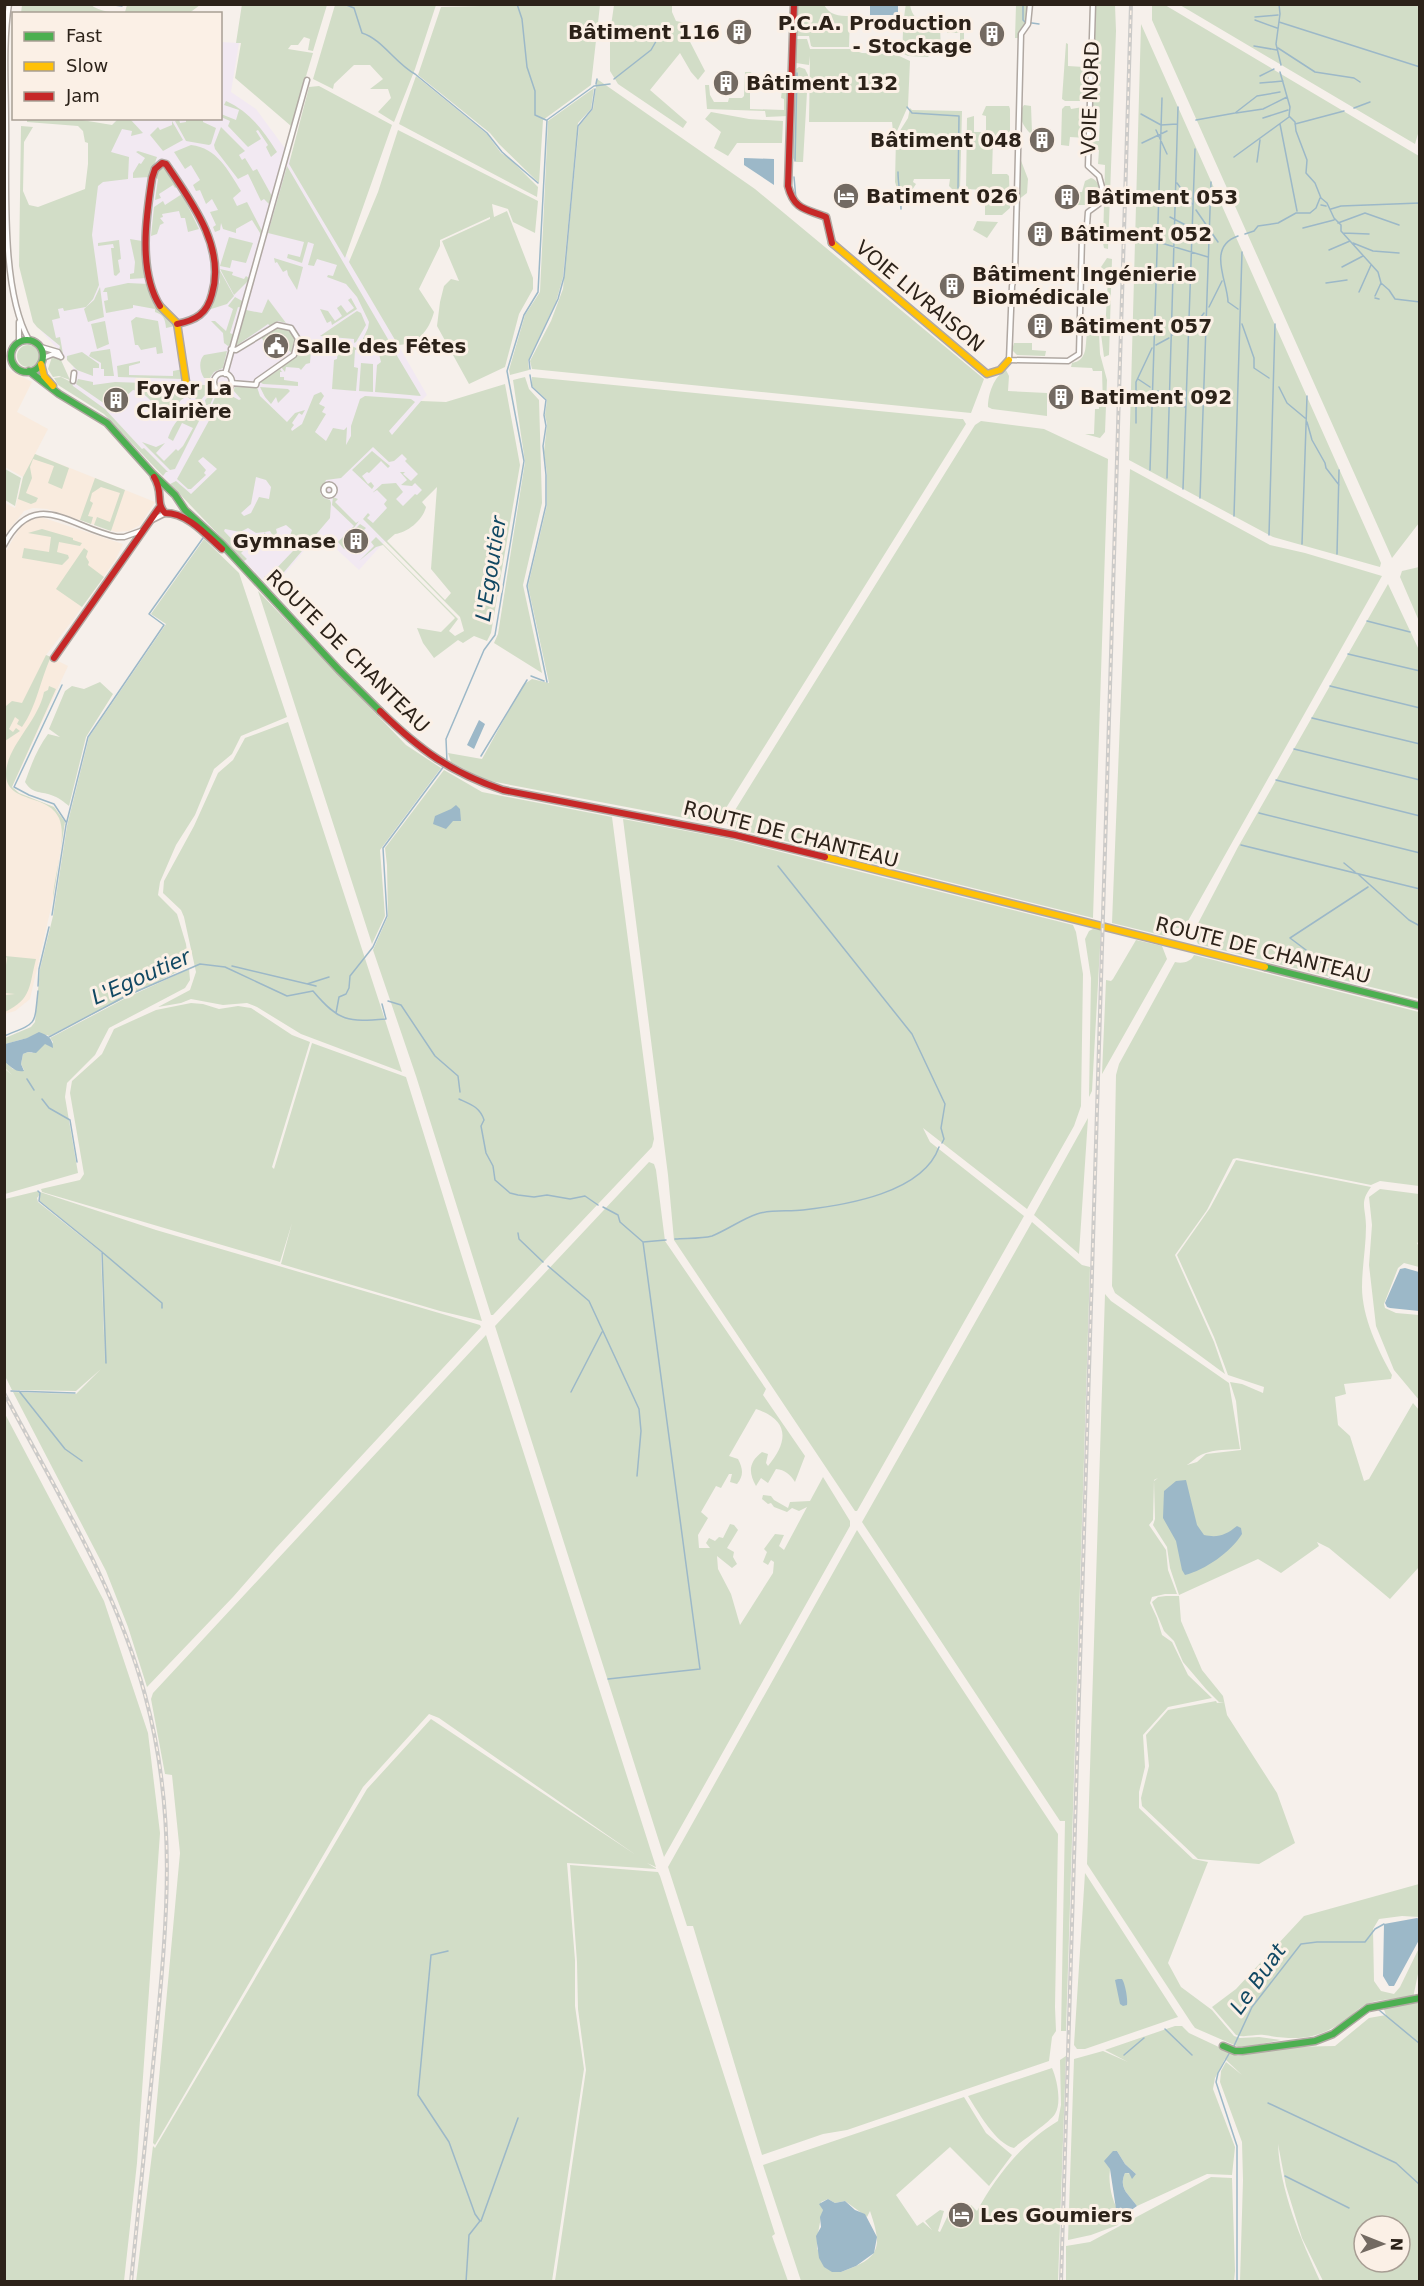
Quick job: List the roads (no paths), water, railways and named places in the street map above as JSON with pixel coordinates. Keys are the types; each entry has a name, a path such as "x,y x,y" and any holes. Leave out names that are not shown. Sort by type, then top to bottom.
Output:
{"main road":[{"name":"VOIE LIVRAISON","path":"794,4 789,193 791,199 809,213 826,218 829,223 831,243 987,374 993,374 1009,360"},
{"path":"177,324 196,321 203,315 216,282 216,267 212,246 187,194 166,164 162,163 156,167 152,179 146,239 151,279 158,303 177,324 186,382"},
{"path":"4,356 12,352 19,342 29,340 41,347 42,361 36,369 22,370 14,364 4,363"},
{"path":"12,352 14,364"},
{"name":"ROUTE DE CHANTEAU","path":"42,361 42,373 50,383 107,423 152,474 178,497 179,504 370,702 406,736 448,767 471,779 496,789 735,835 1419,1005"},
{"name":"ROUTE DE CHANTEAU","path":"29,371 59,394 73,401"},
{"name":"ROUTE DE CHANTEAU","path":"152,474 160,487 159,508 185,518 233,558"},
{"path":"160,497 165,493 173,493"},
{"path":"170,513 179,504"},
{"path":"54,658 159,508"},
{"path":"1223,2046 1242,2051 1315,2041 1333,2034 1368,2008 1419,1998"}],"street":[{"path":"9,4 6,46 7,241 10,278 18,313 29,340"},
{"path":"1009,360 1015,254 1021,34 1029,23 1029,4"},
{"name":"VOIE NORD","path":"1009,360 1068,361 1078,357 1080,350 1082,237 1087,225 1088,212 1099,204 1101,196 1099,176 1088,166 1094,4"},
{"path":"225,374 307,80"},
{"path":"18,313 19,342"},
{"path":"231,349 236,350 277,325 291,328 298,339 294,355 257,381 256,385 231,383"},
{"path":"41,347 58,352 61,357 53,354 42,361"},
{"path":"73,381 74,373"},
{"path":"225,374 230,377 231,383 230,387 224,391 216,387 216,377 225,374"},
{"path":"4,545 16,525 27,517 39,514 52,515 117,537 124,537 143,529 160,514 170,513"}],"water":[{"path":"870,5 898,5 898,15 870,15"},
{"path":"744,158 774,159 774,185 744,165"},
{"path":"479,720 485,724 474,749 467,745"},
{"path":"456,805 460,809 461,821 453,821 446,829 433,824 435,816"},
{"path":"39,1032 49,1038 53,1048 45,1044 36,1053 23,1054 21,1064 24,1071 16,1070 5,1062 5,1044"},
{"path":"1400,1269 1419,1272 1419,1311 1390,1308 1385,1303"},
{"path":"1186,1480 1197,1525 1204,1535 1222,1535 1237,1526 1241,1528 1242,1534 1217,1559 1185,1575 1176,1541 1163,1518 1164,1491 1176,1481"},
{"path":"1419,1919 1419,1940 1394,1986 1389,1986 1383,1976 1384,1924"},
{"path":"1122,1979 1124,1984 1127,2005 1120,2004 1115,1980"},
{"path":"1113,2151 1117,2151 1125,2164 1136,2174 1132,2179 1129,2173 1125,2173 1123,2179 1125,2191 1137,2206 1127,2213 1121,2213 1116,2209 1110,2169 1104,2161"},
{"path":"828,2199 835,2203 845,2201 855,2210 865,2214 877,2237 874,2253 856,2266 841,2272 832,2272 824,2267 819,2258 816,2236 821,2227 820,2217 823,2210 819,2204"}],"waterway":[{"path":"106,4 122,6"},
{"path":"344,4 354,8 362,33 376,41 408,70 487,133 502,152 538,183"},
{"path":"517,4 522,19 527,67 535,91 535,115 546,120"},
{"path":"1023,4 1023,20 1039,24"},
{"path":"1279,4 1276,44 1281,65"},
{"path":"1255,17 1278,15"},
{"path":"1255,20 1277,28"},
{"path":"1279,22 1420,67"},
{"name":"L'Egoutier","path":"614,79 651,50 666,24"},
{"path":"1254,46 1277,50"},
{"path":"1278,48 1315,72 1354,78 1360,82"},
{"path":"1260,76 1274,69"},
{"path":"1280,72 1290,107 1289,116 1295,122 1307,160 1306,173 1315,183 1321,198 1327,203 1334,218 1341,225 1341,231 1378,272 1381,283 1395,299 1420,302"},
{"path":"795,161 797,73"},
{"path":"596,84 597,79"},
{"path":"1260,83 1283,81"},
{"name":"L'Egoutier","path":"447,762 446,739 484,650 495,635 524,461 507,371 524,315 538,292 547,120 594,86 610,84"},
{"path":"530,369 529,360 558,299 564,277 578,126 592,109 595,89"},
{"path":"1196,120 1235,113 1257,96 1280,92"},
{"path":"1236,113 1263,109 1287,97"},
{"path":"1150,470 1162,98"},
{"path":"1354,108 1370,102"},
{"path":"907,107 912,113 959,116 958,188"},
{"path":"1167,478 1178,107"},
{"path":"1263,118 1288,110"},
{"path":"1295,124 1344,111"},
{"path":"1141,114 1161,125 1177,124"},
{"path":"1234,157 1289,117"},
{"path":"1280,124 1297,211"},
{"path":"1156,130 1167,154"},
{"path":"1142,143 1167,131"},
{"path":"1257,162 1260,140"},
{"path":"1183,489 1195,149"},
{"path":"898,172 901,209"},
{"path":"794,177 796,199 806,207 816,210"},
{"path":"1200,498 1211,182"},
{"path":"1177,183 1192,204"},
{"path":"1245,234 1254,231 1258,226 1278,223 1296,213 1310,213 1316,208 1320,198"},
{"path":"1331,209 1341,206 1420,203"},
{"path":"1321,205 1326,206"},
{"path":"1196,210 1218,242"},
{"path":"1338,223 1365,213 1399,225"},
{"path":"1170,217 1209,237"},
{"path":"1303,228 1334,220"},
{"path":"1343,233 1369,234"},
{"path":"1238,236 1228,241 1223,248 1221,266 1228,302 1238,309"},
{"path":"1329,250 1350,241"},
{"path":"1158,242 1208,257"},
{"path":"1353,243 1373,251 1399,253"},
{"path":"1234,516 1242,252"},
{"path":"1342,267 1363,256"},
{"path":"1359,292 1371,265"},
{"path":"1326,283 1347,280"},
{"path":"1209,307 1222,281"},
{"path":"1375,296 1381,283"},
{"path":"1375,298 1379,299"},
{"path":"1172,335 1197,322 1204,313"},
{"path":"1242,324 1254,358 1254,368 1269,378"},
{"path":"1269,535 1275,324"},
{"path":"1156,345 1169,338"},
{"path":"1136,423 1136,382 1152,348"},
{"path":"530,375 532,387 546,400 543,446 546,505 527,586 547,682"},
{"path":"1138,379 1150,387"},
{"path":"1279,387 1287,403 1305,418"},
{"path":"1158,391 1185,407"},
{"path":"1302,544 1307,396"},
{"path":"1307,422 1312,440 1326,468 1339,485"},
{"path":"1337,554 1339,470"},
{"path":"52,915 66,825 88,737 164,625 149,614 203,538"},
{"path":"1367,621 1410,632"},
{"path":"1348,654 1420,671"},
{"path":"531,676 544,681"},
{"path":"481,756 527,680"},
{"path":"62,685 14,787 54,804 66,822"},
{"path":"1330,686 1420,708"},
{"path":"1312,718 1420,744"},
{"path":"1294,749 1420,780"},
{"name":"L'Egoutier","path":"336,1013 339,997 346,994 349,988 350,976 373,947 387,916 383,848 444,766"},
{"path":"1276,780 1420,816"},
{"path":"1259,813 1420,853"},
{"path":"1241,845 1420,889"},
{"path":"1344,863 1355,872"},
{"path":"778,866 912,1034 945,1104 941,1128 944,1139 942,1143"},
{"path":"1359,875 1409,920 1420,926"},
{"path":"1330,977 1332,973 1318,959 1290,938 1368,887"},
{"path":"38,986 39,969 49,927"},
{"path":"1317,958 1336,962"},
{"name":"L'Egoutier","path":"49,1037 126,996 200,964 225,967 287,996 313,991 330,1009 353,1020 386,1019 382,1004"},
{"path":"232,966 316,986"},
{"path":"307,984 329,977"},
{"path":"4,1036 32,1022 36,1011 38,991"},
{"path":"388,1001 401,1005 435,1056 458,1076 460,1092"},
{"path":"27,1079 34,1090"},
{"path":"42,1099 49,1108 70,1120 77,1162"},
{"path":"459,1099 474,1106 480,1112 484,1120 481,1126 486,1153 493,1166 495,1180 510,1193 570,1199 585,1196 598,1205"},
{"path":"675,1239 712,1236 762,1212 821,1208 881,1194 917,1176 930,1163 939,1147"},
{"path":"38,1191 39,1201 102,1252 106,1363"},
{"path":"603,1207 618,1215 620,1222 643,1242 666,1240"},
{"path":"518,1233 519,1239 543,1262"},
{"path":"608,1679 700,1669 643,1242"},
{"path":"102,1252 162,1303 162,1308"},
{"path":"548,1266 589,1301 639,1409 641,1431 637,1476"},
{"path":"571,1392 602,1332"},
{"path":"11,1391 75,1393"},
{"path":"19,1391 65,1449 82,1461"},
{"name":"Le Buat","path":"1233,2048 1252,2007 1301,1944 1365,1942 1375,1929 1384,1924"},
{"path":"448,1951 431,1955 418,2095 449,2142 475,2214 480,2221 469,2235 466,2282"},
{"path":"1379,2010 1420,2044"},
{"path":"1165,2029 1192,2055"},
{"path":"1124,2055 1144,2038"},
{"name":"Le Buat","path":"1230,2052 1218,2073 1216,2082 1237,2146 1237,2282"},
{"path":"1268,2103 1396,2163 1420,2185"},
{"path":"481,2221 518,2118"},
{"path":"1285,2176 1349,2208"}],"railway":[{"path":"1061,2282 1131,4"},
{"path":"4,1393 83,1540 118,1616 145,1695 162,1784 166,1827 166,1913 131,2282"}],"place":[{"name":"Bâtiment 116","path":"739,32"},
{"name":"P.C.A. Production - Stockage","path":"992,34"},
{"name":"Bâtiment 132","path":"726,83"},
{"name":"Bâtiment 048","path":"1042,140"},
{"name":"Batiment 026","path":"846,196"},
{"name":"Bâtiment 053","path":"1067,197"},
{"name":"Bâtiment 052","path":"1040,234"},
{"name":"Bâtiment Ingénierie Biomédicale","path":"952,286"},
{"name":"Bâtiment 057","path":"1040,326"},
{"name":"Salle des Fêtes","path":"276,346"},
{"name":"Batiment 092","path":"1061,397"},
{"name":"Foyer La Clairière","path":"116,400"},
{"name":"Gymnase","path":"356,541"},
{"name":"Les Goumiers","path":"961,2215"}]}
